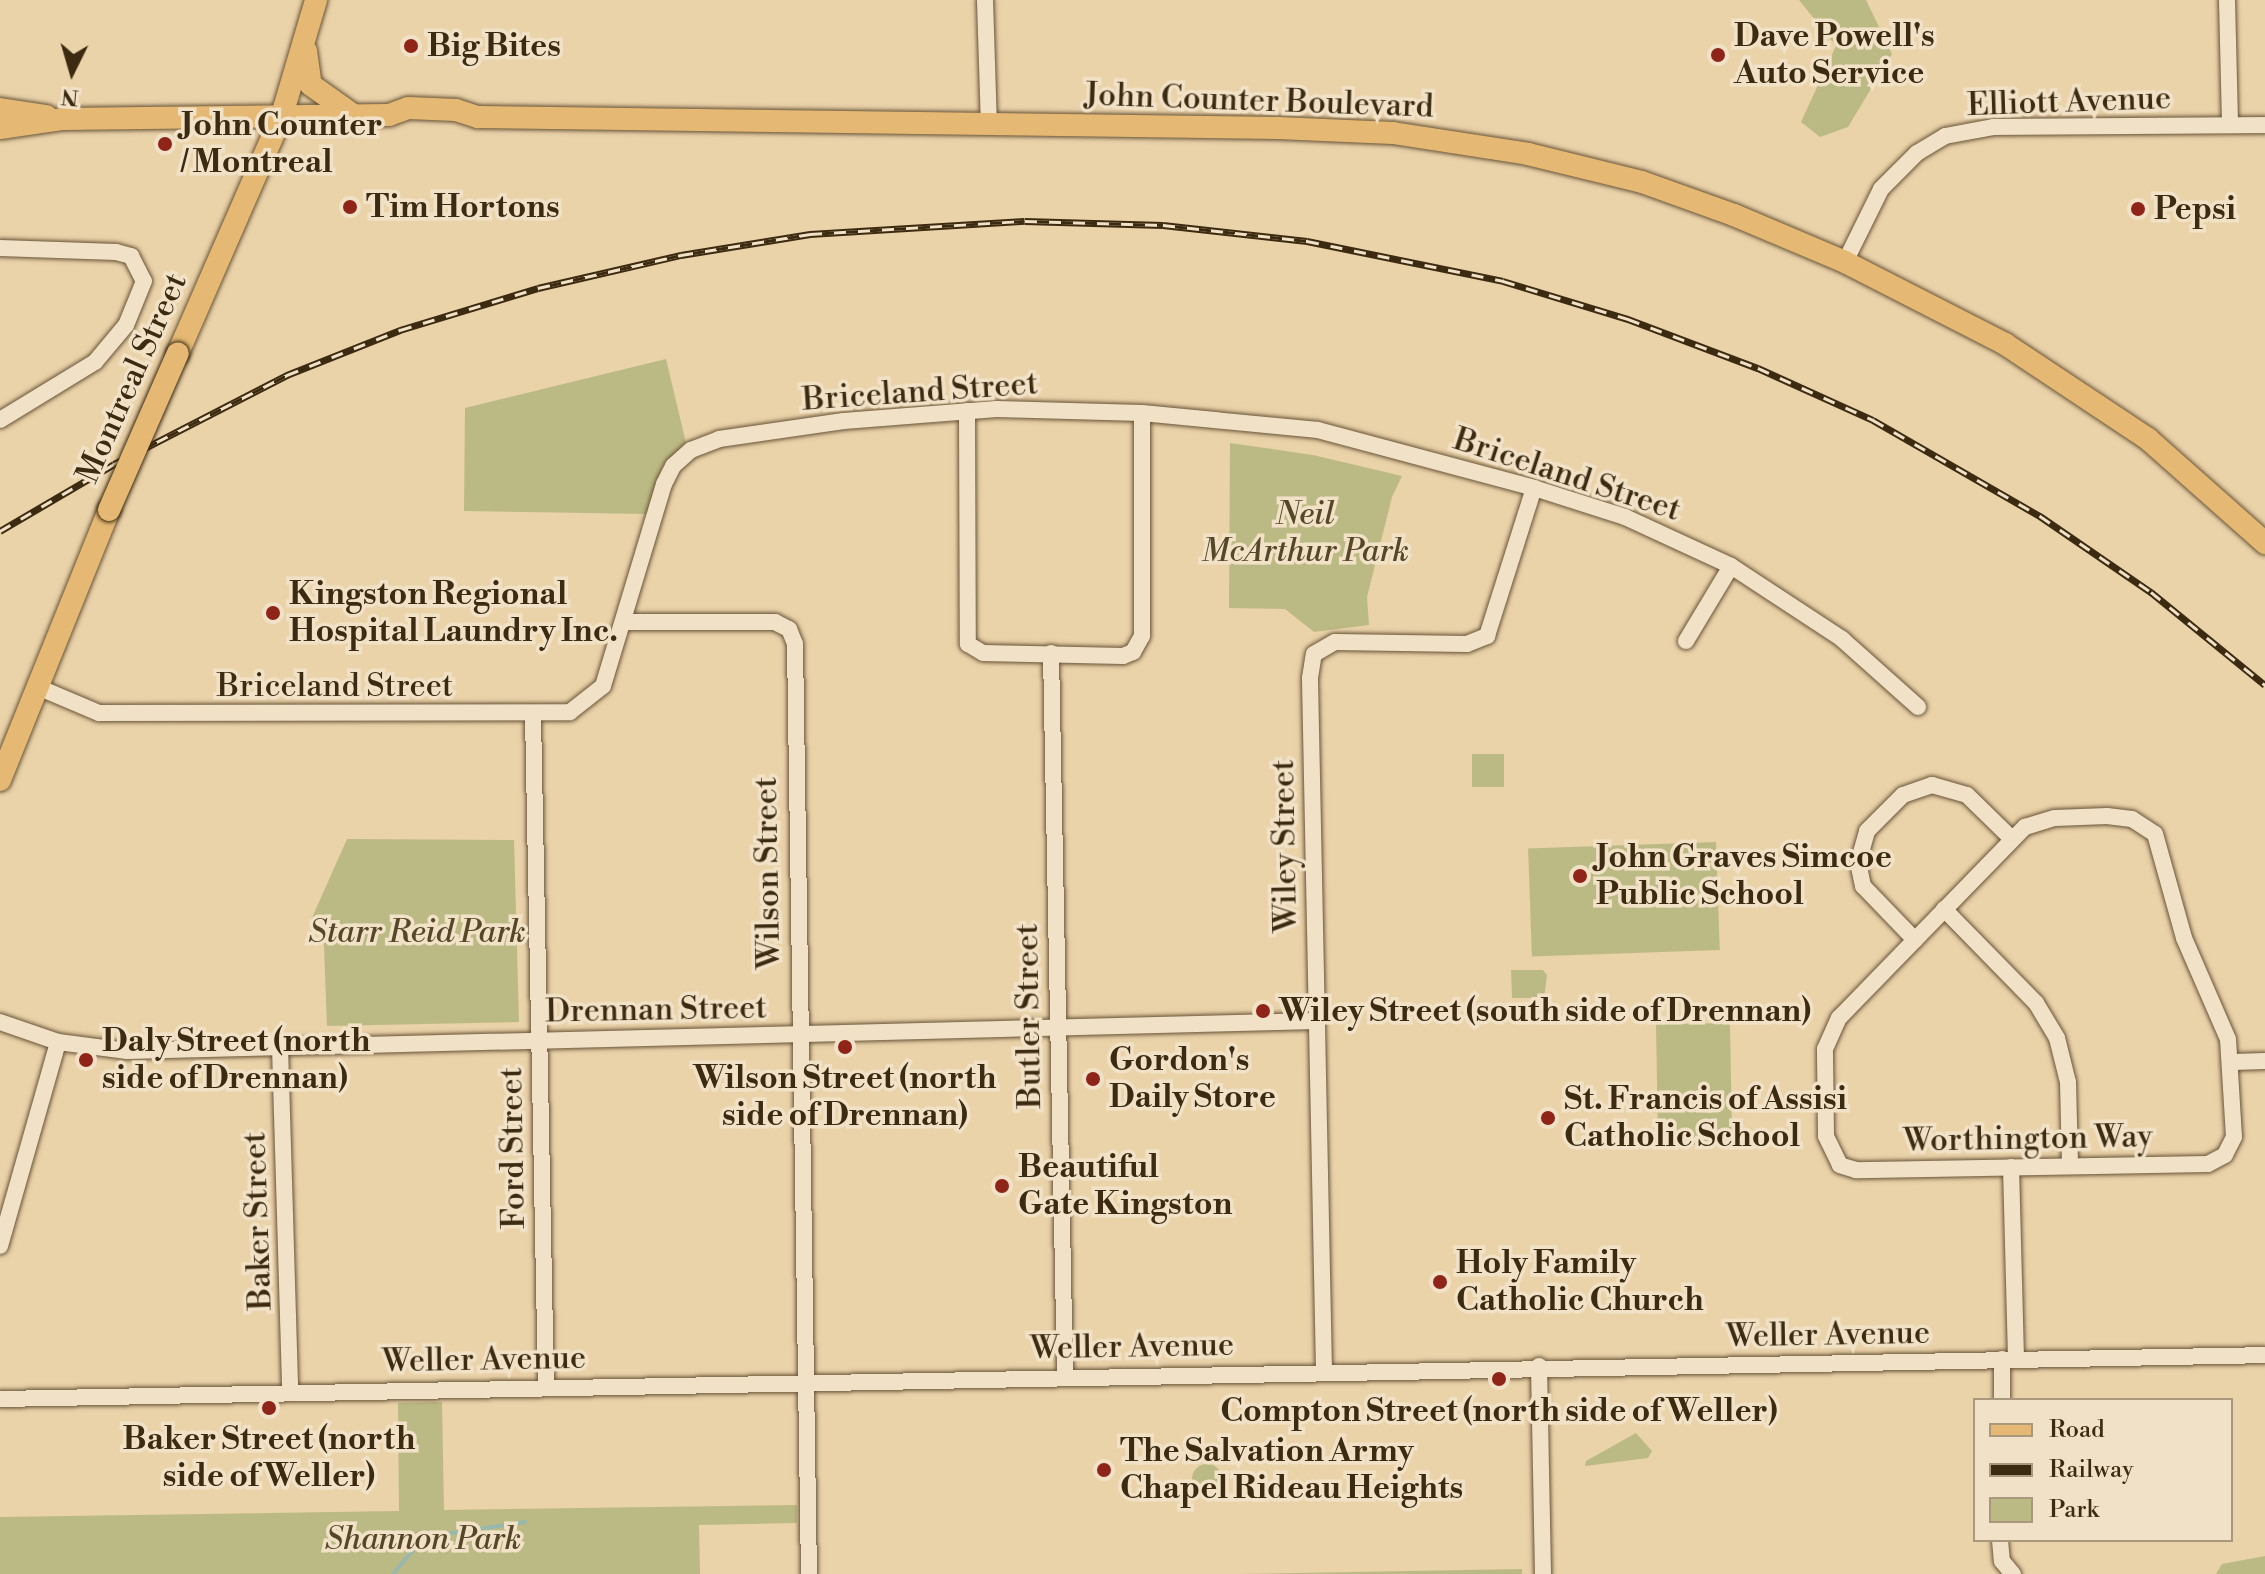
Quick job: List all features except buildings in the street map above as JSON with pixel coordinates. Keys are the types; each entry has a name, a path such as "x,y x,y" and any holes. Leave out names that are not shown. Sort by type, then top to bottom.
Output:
{"main road":[{"name":"Montreal Street","path":"0,780 40,688 109,510 282,115 305,46 316,0"},
{"path":"305,46 311,85 354,115"},
{"name":"John Counter Boulevard","path":"0,109 63,119"},
{"name":"John Counter Boulevard","path":"0,128 63,119 389,115 408,123 446,124 478,117 1278,128 1393,133 1466,143 1642,182 1845,262 2005,344 2084,395 2148,439 2265,543"}],"street":[{"path":"985,0 989,125"},
{"path":"2227,0 2230,125"},
{"name":"Elliott Avenue","path":"1845,262 1881,189 1917,153 1945,136 1994,127 2265,125"},
{"path":"0,248 116,252 131,256 144,281 126,325 104,353 0,420"},
{"path":"967,411 968,644 983,653 1123,656 1140,644 1142,413"},
{"name":"Briceland Street","path":"40,688 99,713 533,715 570,712 594,697 608,673 664,484 673,466 691,450 719,439 844,421 967,411 1142,413 1318,430 1534,488 1625,517 1731,566 1842,639 1918,707"},
{"name":"Wiley Street","path":"1324,1371 1310,678 1314,654 1335,642 1467,644 1487,636 1534,488"},
{"path":"1686,641 1731,566"},
{"name":"Wilson Street","path":"623,622 775,622 789,629 795,644 798,1035 809,1574"},
{"name":"Butler Street","path":"1051,653 1065,1377"},
{"name":"Ford Street","path":"533,715 546,1387"},
{"path":"1915,940 1863,886 1858,863 1867,831 1903,795 1932,785 1967,795 2012,839"},
{"name":"Worthington Way","path":"2098,816 2132,819 2155,834 2184,938 2228,1039 2233,1062 2234,1137 2217,1161 1856,1170 1840,1165 1829,1152 1825,1049 1829,1033 2012,839 2040,820 2098,816"},
{"path":"1944,909 2036,1003 2057,1038 2068,1082 2070,1166"},
{"name":"Drennan Street","path":"0,1022 58,1042 127,1051 1056,1030 1317,1021"},
{"path":"0,1246 58,1042"},
{"name":"Baker Street","path":"280,1047 290,1393"},
{"path":"2233,1062 2265,1061"},
{"path":"2002,1398 2009,1359 2011,1167"},
{"name":"Weller Avenue","path":"0,1399 1539,1366 2265,1355"},
{"path":"1539,1366 1543,1574"},
{"path":"2000,1542 2002,1561 2013,1574"}],"green space":[{"path":"1799,0 1866,0 1892,54 1848,127 1820,137 1801,122 1836,46"},
{"path":"666,359 686,443 662,467 646,514 464,511 465,408"},
{"name":"Neil McArthur Park","path":"1230,443 1313,455 1402,476 1392,497 1367,597 1369,625 1314,632 1285,609 1229,608"},
{"path":"1472,754 1504,754 1504,787 1472,787"},
{"name":"Starr Reid Park","path":"347,839 514,840 519,1022 327,1026 323,921 311,920"},
{"path":"1716,842 1720,950 1532,956 1528,849"},
{"path":"1511,970 1543,970 1547,975 1544,998 1512,998"},
{"path":"1730,1023 1732,1144 1658,1145 1656,1024"},
{"name":"Shannon Park","path":"442,1402 444,1510 797,1505 797,1523 699,1525 700,1574 0,1574 0,1517 399,1511 398,1403"},
{"path":"1636,1433 1652,1451 1648,1458 1585,1466 1586,1461"},
{"path":"1207,1464 1218,1468 1222,1479 1218,1490 1207,1494 1196,1490 1192,1479 1196,1468"},
{"path":"2265,1556 2265,1574 2216,1574 2222,1564"},
{"path":"1522,1569 1522,1574 1237,1574"}],"waterway":[{"path":"440,1535 525,1522"},
{"path":"393,1574 414,1549"}],"railway":[{"path":"0,531 114,464 287,375 400,330 538,288 681,255 810,234 1025,221 1163,225 1307,241 1503,281 1628,319 1758,368 1873,420 2040,516 2151,592 2265,685"}],"place":[{"name":"Big Bites","path":"411,46"},
{"name":"Dave Powell's Auto Service","path":"1718,55"},
{"name":"John Counter / Montreal","path":"165,144"},
{"name":"Tim Hortons","path":"350,207"},
{"name":"Pepsi","path":"2138,209"},
{"name":"Kingston Regional Hospital Laundry Inc.","path":"273,613"},
{"name":"John Graves Simcoe Public School","path":"1580,876"},
{"name":"Wiley Street (south side of Drennan)","path":"1263,1011"},
{"name":"Wilson Street (north side of Drennan)","path":"845,1047"},
{"name":"Daly Street (north side of Drennan)","path":"86,1060"},
{"name":"Gordon's Daily Store","path":"1093,1079"},
{"name":"St. Francis of Assisi Catholic School","path":"1548,1118"},
{"name":"Beautiful Gate Kingston","path":"1002,1186"},
{"name":"Holy Family Catholic Church","path":"1440,1282"},
{"name":"Compton Street (north side of Weller)","path":"1499,1379"},
{"name":"Baker Street (north side of Weller)","path":"269,1408"},
{"name":"The Salvation Army Chapel Rideau Heights","path":"1104,1470"}]}
